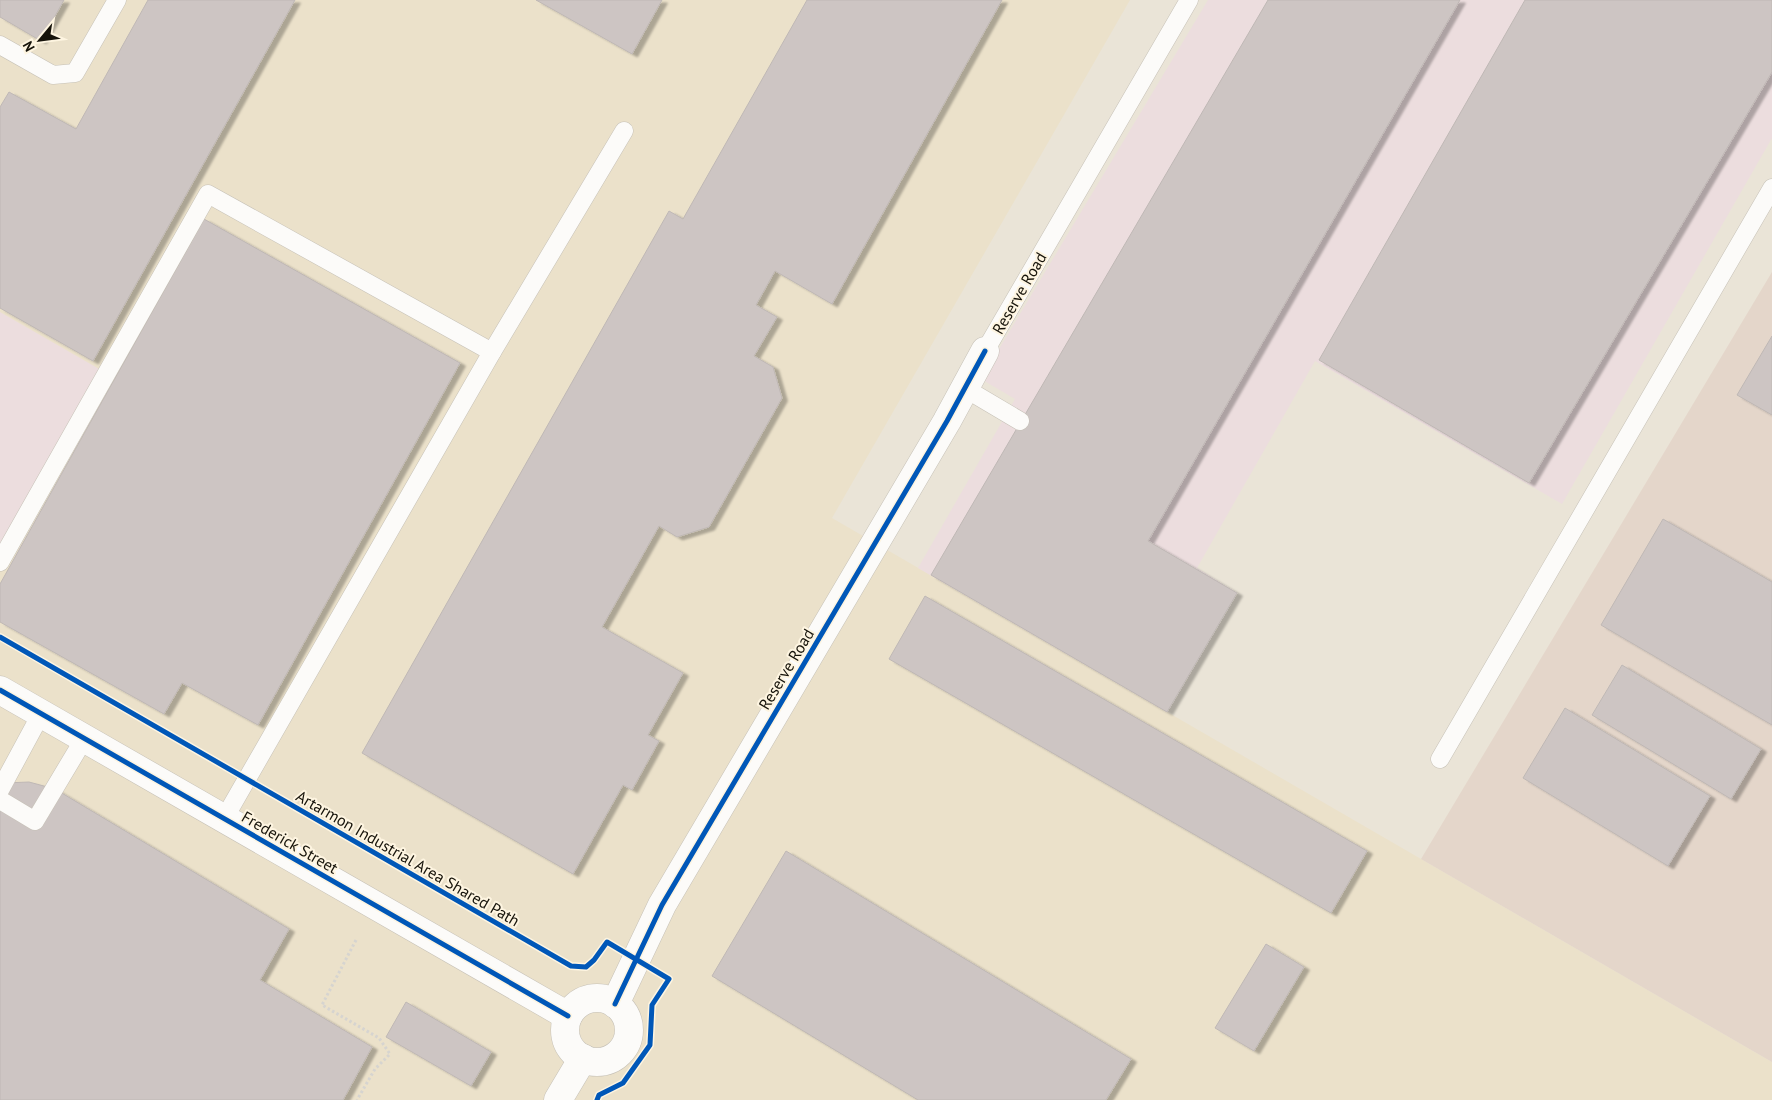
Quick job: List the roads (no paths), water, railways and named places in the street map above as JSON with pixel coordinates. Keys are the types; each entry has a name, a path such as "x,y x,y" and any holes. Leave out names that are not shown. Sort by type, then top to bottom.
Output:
{"street":[{"name":"Reserve Road","path":"616,1004 662,905 966,390 985,351"},
{"name":"Frederick Street","path":"0,690 568,1016"},
{"path":"594,998 605,999 616,1004 623,1012 627,1021 628,1032 626,1042 621,1051 603,1061 592,1061 582,1058 568,1045 565,1036 568,1016 574,1007 583,1001 594,998"},
{"path":"558,1100 582,1058"}],"lane":[{"path":"0,45 53,75 75,73 117,0"},
{"name":"Reserve Road","path":"985,351 1189,0"},
{"path":"224,819 492,352 624,131"},
{"path":"1440,759 1772,188"},
{"path":"0,562 208,194 492,352"},
{"path":"966,390 1020,421"},
{"path":"0,790 41,714"},
{"path":"0,800 35,821 84,739"}]}
